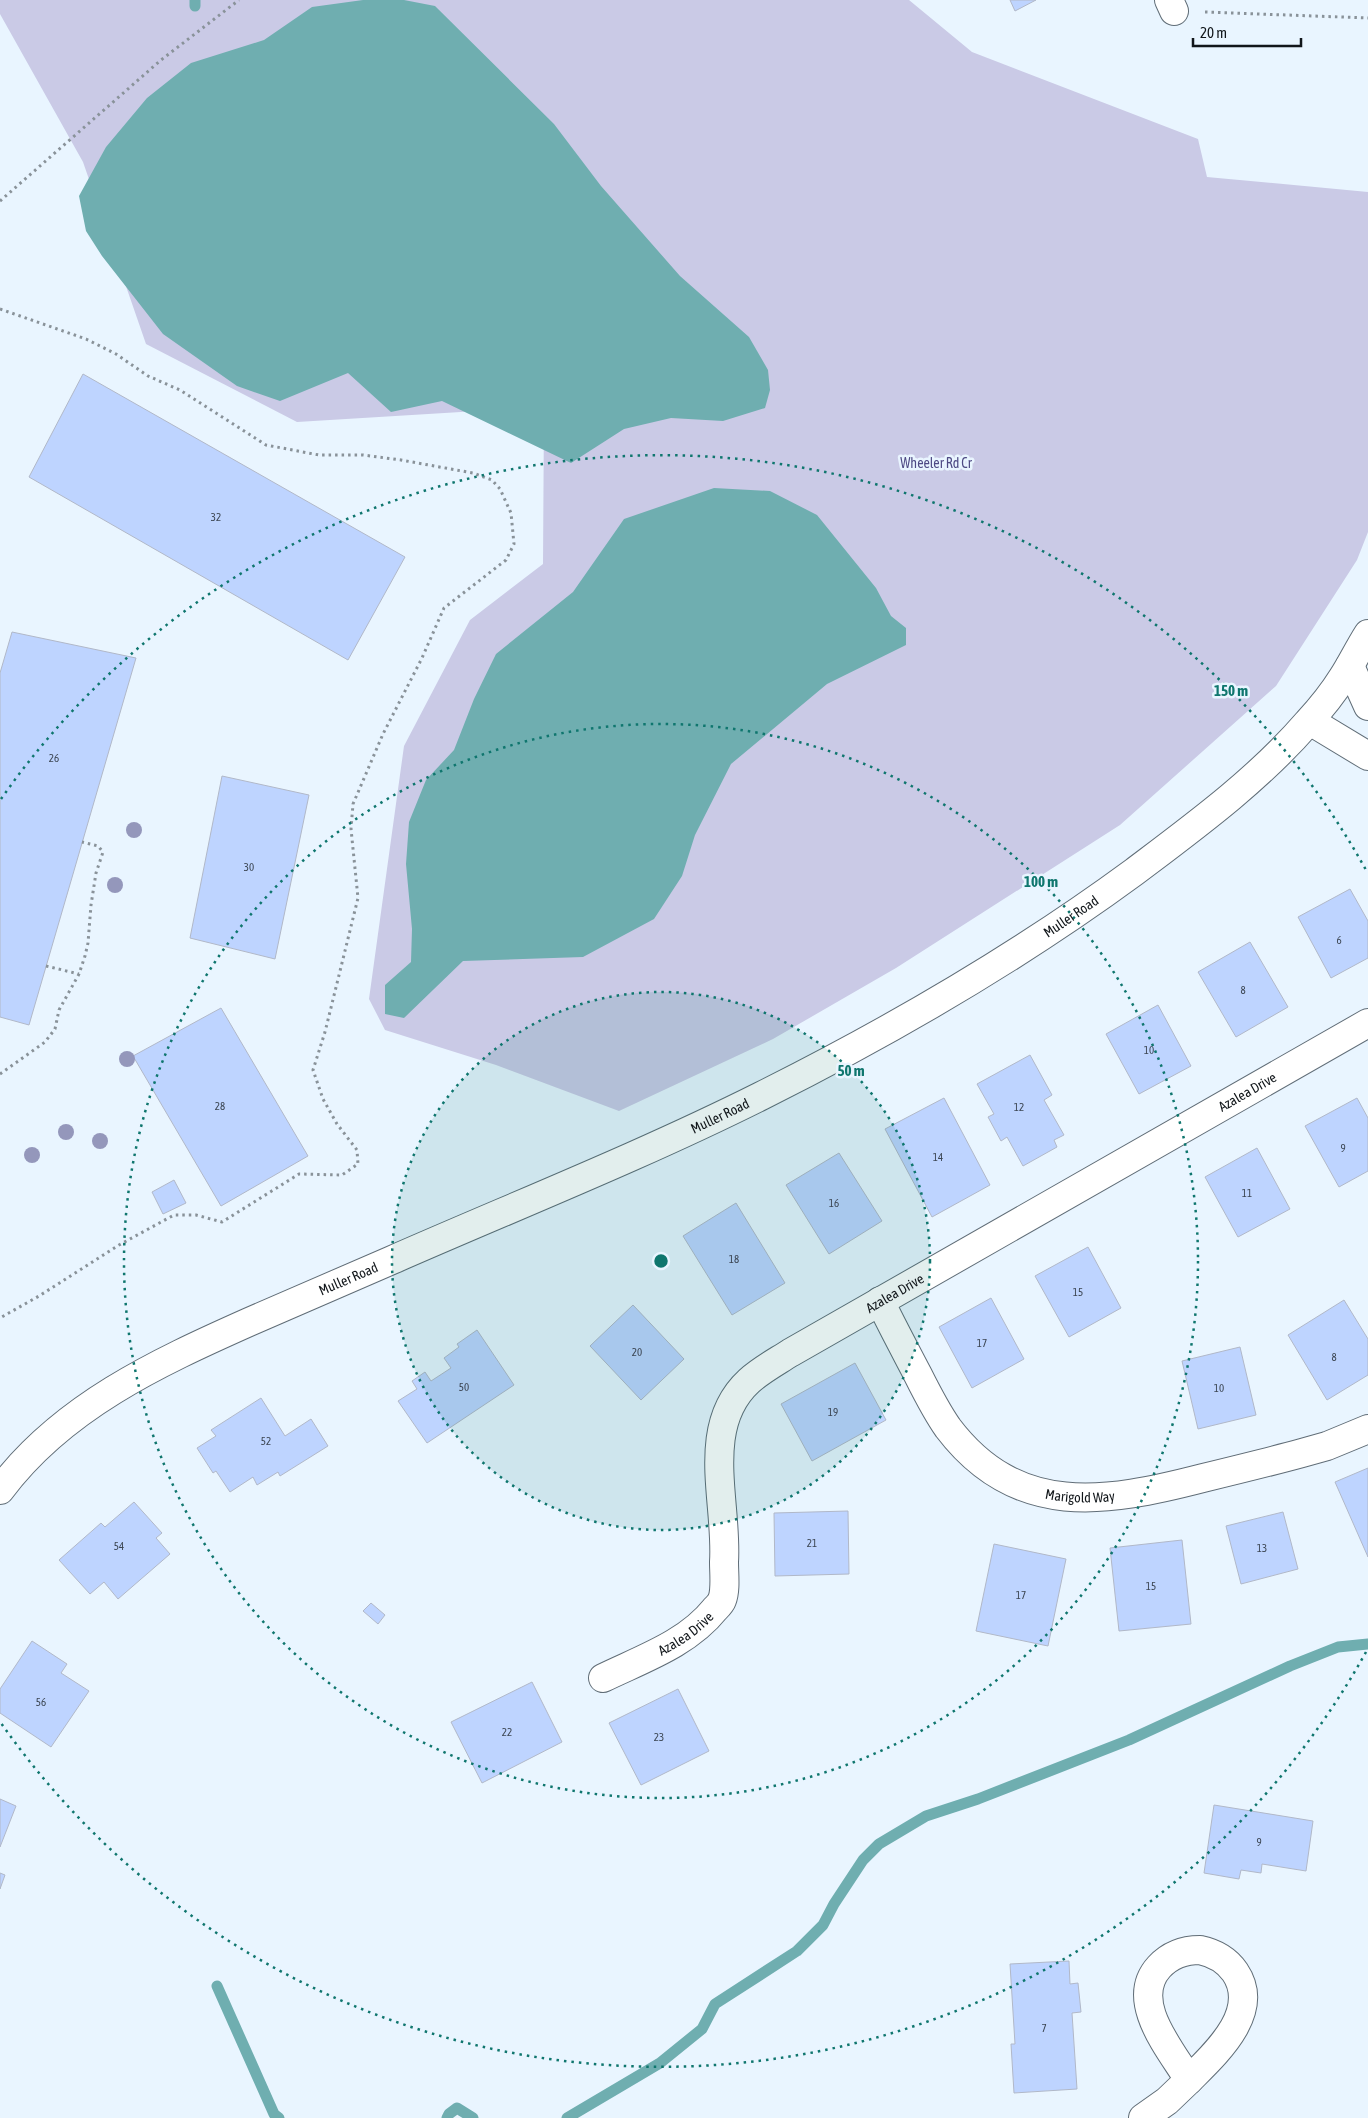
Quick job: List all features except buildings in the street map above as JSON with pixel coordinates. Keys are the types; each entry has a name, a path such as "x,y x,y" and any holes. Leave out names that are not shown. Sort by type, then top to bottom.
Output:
{"street":[{"name":"Muller Road","path":"0,1490 22,1462 85,1408 166,1361 708,1121 874,1038 936,1002 1046,933 1151,859 1238,791 1310,721 1350,666 1368,634"},
{"path":"1350,666 1368,706"},
{"path":"1310,721 1368,756"},
{"name":"Azalea Drive","path":"603,1678 691,1633 707,1620 722,1601 725,1542 719,1451 724,1419 738,1394 760,1373 790,1353 880,1301 1368,1023"},
{"name":"Marigold Way","path":"880,1301 932,1403 949,1429 987,1466 1014,1483 1042,1493 1090,1499 1129,1495 1302,1453 1335,1443 1368,1428"},
{"path":"1143,2118 1167,2101 1190,2080"}],"path":[{"path":"0,201 161,60 239,0"},
{"path":"1172,6 1368,18"},
{"path":"0,309 101,346 148,376 180,390 266,445 319,455 363,455 401,460 473,473 492,480 500,489 511,513 514,544 506,560 444,608 422,658 383,734 353,804 351,829 358,898 325,1032 313,1070 323,1099 357,1150 358,1164 342,1175 299,1174 222,1222 196,1214 174,1215 119,1245 39,1296 0,1318"},
{"path":"0,1074 46,1042 55,1029 59,1010 79,974 88,943 96,873 103,852 98,846 82,842"},
{"path":"46,966 79,974"}],"green space":[{"name":"Wheeler Rd Cr","path":"0,0 909,0 972,52 1198,139 1207,177 1368,192 1368,532 1357,560 1276,686 1120,825 896,968 773,1039 619,1111 496,1065 385,1030 369,999 404,746 470,620 543,564 544,407 297,422 146,344 83,162 0,14"}],"shaded area":[{"path":"363,0 404,0 435,6 554,124 601,186 680,276 749,337 768,370 770,390 765,408 723,421 671,418 624,429 571,463 442,401 391,412 348,373 280,401 237,386 163,334 102,256 86,231 79,196 106,147 147,98 191,63 264,40 312,7"},
{"path":"714,488 770,491 817,515 876,588 891,616 906,628 906,645 827,684 731,764 695,835 682,876 654,919 583,957 463,961 404,1018 385,1014 385,985 411,962 412,929 406,864 409,822 426,780 454,750 474,699 496,654 573,592 624,519"}],"waterway":[{"path":"195,0 195,6"},
{"path":"567,2118 660,2063 702,2029 715,2004 797,1951 823,1925 834,1904 863,1860 879,1844 926,1816 978,1799 1129,1740 1290,1666 1338,1647 1368,1644"},
{"path":"217,1986 274,2114 279,2118"},
{"path":"447,2118 457,2108 473,2118"}]}
